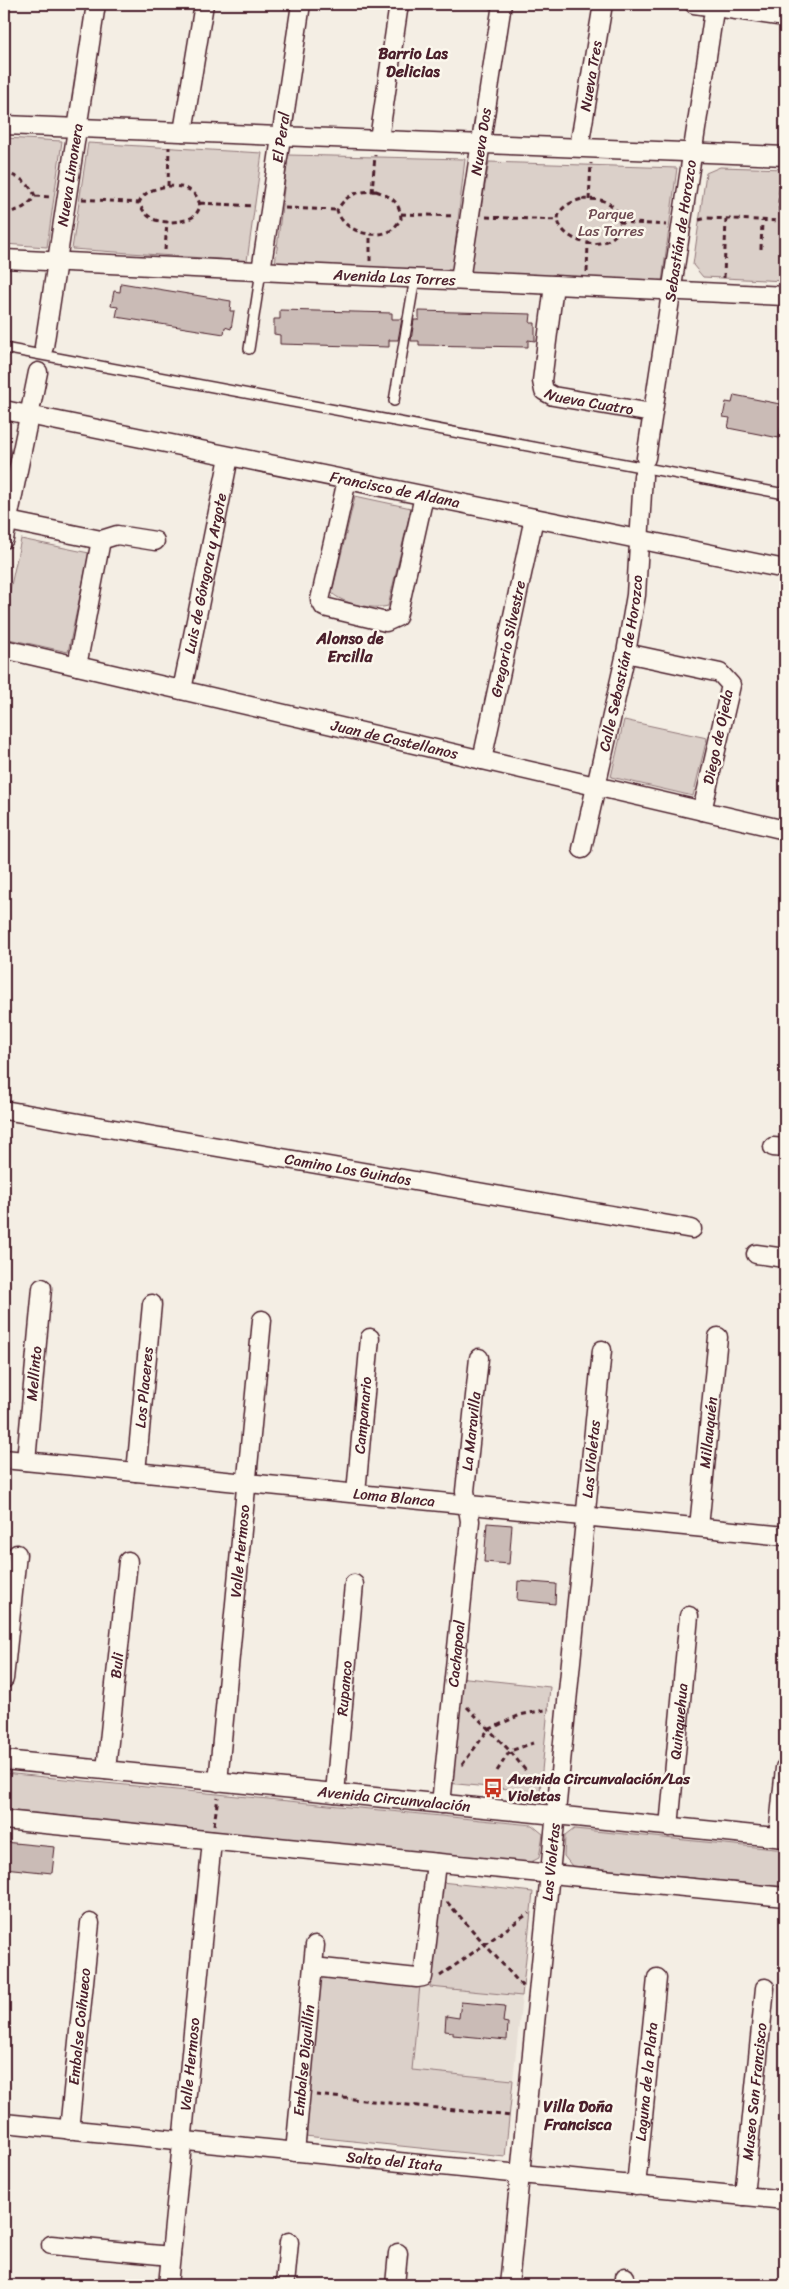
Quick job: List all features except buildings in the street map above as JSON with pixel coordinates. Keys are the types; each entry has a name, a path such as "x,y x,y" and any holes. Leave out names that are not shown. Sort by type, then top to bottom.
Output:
{"street":[{"name":"Nueva Limonera","path":"44,347 96,4"},
{"path":"176,132 204,4"},
{"name":"El Peral","path":"261,271 301,4"},
{"path":"377,139 399,4"},
{"name":"Nueva Dos","path":"460,280 502,4"},
{"name":"Nueva Tres","path":"585,147 603,4"},
{"path":"694,4 715,5 785,17"},
{"name":"Sebastián de Horozco","path":"646,458 715,5"},
{"path":"5,125 784,156"},
{"name":"Avenida Las Torres","path":"4,258 785,296"},
{"name":"Nueva Cuatro","path":"554,285 542,381 544,391 553,396 652,413"},
{"path":"4,539 38,372"},
{"name":"Francisco de Aldana","path":"4,410 785,569"},
{"name":"Luis de Góngora y Argote","path":"182,690 229,456"},
{"name":"Calle Sebastián de Horozco","path":"582,849 626,653 636,595 641,540 643,476"},
{"path":"347,480 320,600 324,607 386,622 397,617 424,496"},
{"name":"Gregorio Silvestre","path":"482,760 534,518"},
{"path":"8,521 101,540 118,535 155,541"},
{"path":"77,666 101,540"},
{"name":"Juan de Castellanos","path":"4,649 785,830"},
{"name":"Diego de Ojeda","path":"626,653 720,673 731,685 702,810"},
{"name":"Camino Los Guindos","path":"4,1110 692,1229"},
{"path":"756,1254 785,1258"},
{"name":"Mellinto","path":"26,1461 42,1288"},
{"name":"Los Placeres","path":"136,1472 152,1304"},
{"name":"Valle Hermoso","path":"218,1782 262,1320"},
{"name":"Campanario","path":"356,1493 370,1338"},
{"name":"Millauquén","path":"699,1527 718,1338"},
{"name":"Las Violetas","path":"509,2285 602,1350"},
{"name":"La Maravilla","path":"468,1504 465,1491 478,1358"},
{"name":"Loma Blanca","path":"4,1459 785,1536"},
{"name":"Cachapoal","path":"441,1804 470,1521 468,1504"},
{"path":"4,1679 17,1554"},
{"name":"Buli","path":"106,1770 128,1561"},
{"name":"Rupanco","path":"335,1793 354,1584"},
{"name":"Quinquehua","path":"669,1827 689,1616"},
{"name":"Avenida Circunvalación","path":"4,1760 782,1838"},
{"path":"782,1838 785,1768"},
{"path":"4,1820 785,1897"},
{"name":"Valle Hermoso","path":"168,2285 212,1841"},
{"path":"313,1967 418,1978 423,1976 436,1863"},
{"name":"Embalse Coihueco","path":"69,2130 90,1923"},
{"name":"Embalse Diguillín","path":"295,2152 315,1945"},
{"name":"Laguna de la Plata","path":"636,2186 657,1978"},
{"name":"Museo San Francisco","path":"744,2196 765,1988"},
{"name":"Salto del Itata","path":"4,2123 785,2200"},
{"path":"285,2285 289,2242"},
{"path":"50,2245 170,2256"},
{"path":"395,2285 398,2253"}],"lane":[{"path":"249,349 261,271"},
{"path":"394,402 415,278"},
{"path":"4,348 785,494"}],"path":[{"path":"5,125 4,171 16,175 31,187 35,196"},
{"path":"168,186 176,132"},
{"path":"372,192 377,139"},
{"path":"585,147 589,200"},
{"path":"784,156 779,204 780,219 785,234"},
{"path":"168,186 181,186 190,189 200,200 200,207 194,217 167,221 152,218 143,211 139,203 142,196 151,189 168,186"},
{"path":"359,192 372,192 393,198 401,210 401,220 390,231 370,234 356,231 344,224 337,210 345,199 359,192"},
{"path":"35,196 139,203"},
{"path":"4,245 5,213 17,211 29,205 35,196"},
{"path":"589,200 608,203 615,210 620,222 618,232 611,239 588,242 569,237 559,227 557,220 561,209 570,202 589,200"},
{"path":"780,219 785,208"},
{"path":"620,222 681,226 707,218 762,221 780,219"},
{"path":"724,293 726,218"},
{"path":"164,266 167,221"},
{"path":"761,248 762,221"},
{"path":"369,276 370,234"},
{"path":"586,286 588,242"},
{"path":"452,1692 510,1751 526,1771"},
{"path":"458,1772 488,1730 520,1715 567,1705"},
{"path":"497,1771 510,1751 534,1744"},
{"path":"212,1841 218,1782"},
{"path":"434,1886 522,1987 538,2001"},
{"path":"438,1978 548,1900"},
{"path":"300,2094 526,2118"}],"shaded area":[{"path":"420,1985 522,1996 513,2080 412,2070"}],"green space":[{"path":"4,138 62,141 47,247 4,244"},
{"path":"88,143 262,153 247,261 72,249"},
{"path":"288,155 465,159 452,273 275,265"},
{"name":"Parque Las Torres","path":"489,162 677,168 662,282 470,273"},
{"path":"720,167 785,169 785,281 703,277 693,265 706,173"},
{"path":"355,496 411,508 388,606 358,605 343,600 332,593"},
{"path":"21,539 89,553 68,652 4,638 4,618"},
{"path":"624,720 707,738 693,796 611,777"},
{"path":"458,1677 550,1687 540,1792 447,1783"},
{"path":"4,1773 532,1825 543,1834 539,1858 529,1863 4,1810"},
{"path":"574,1829 785,1850 785,1887 572,1866 564,1856 565,1836"},
{"path":"441,1882 533,1892 522,1996 430,1987"},
{"path":"321,1976 420,1985 412,2070 513,2080 505,2157 305,2136"}],"place":[{"name":"Avenida Circunvalación/Las Violetas","path":"493,1788"}],"district":[{"name":"Barrio Las Delicias","path":"413,62"},
{"name":"Alonso de Ercilla","path":"350,647"},
{"name":"Villa Doña Francisca","path":"578,2115"}]}
